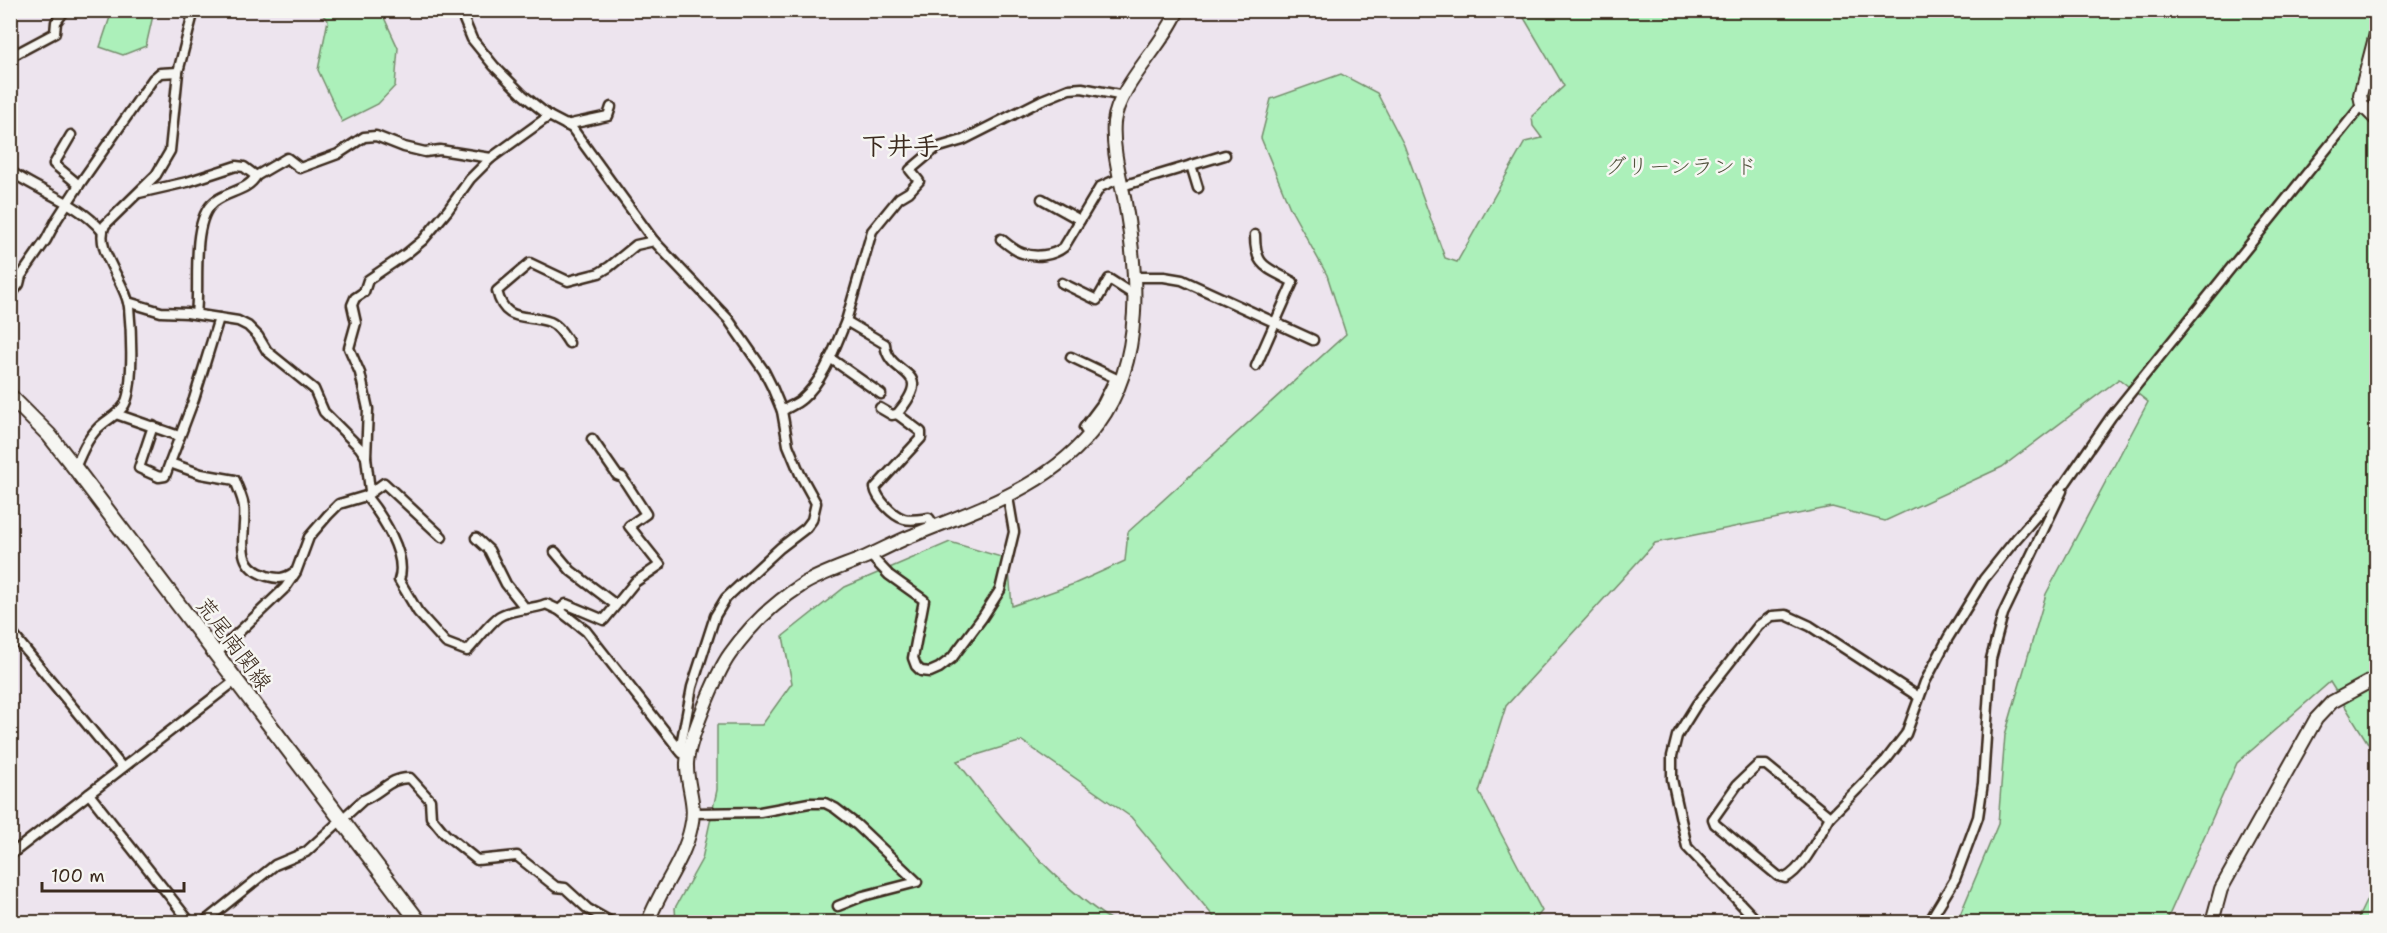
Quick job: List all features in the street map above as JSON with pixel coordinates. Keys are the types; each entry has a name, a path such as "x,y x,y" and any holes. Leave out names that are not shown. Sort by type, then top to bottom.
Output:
{"main road":[{"name":"荒尾南関線","path":"10,396 49,435 75,468 418,922"}],"street":[{"path":"10,57 55,33 56,22 65,10"},
{"path":"75,468 89,438 125,405 128,395 131,345 128,302 103,244 102,231 105,225 156,175 170,151 178,72 194,10"},
{"path":"460,10 472,39 494,66 523,95 549,116 572,128 654,241 728,319 764,371 782,411 789,446 800,474 816,503 815,512 807,528 780,548 726,598 715,616 692,687 680,750"},
{"path":"687,763 699,719 728,655 771,607 804,584 1008,497 1058,466 1089,435 1108,409 1128,359 1133,327 1136,277 1114,143 1114,120 1124,96 1172,25 1178,10"},
{"path":"2376,34 2360,95 2362,105 2376,119"},
{"path":"10,296 79,185 153,79 160,73 178,72"},
{"path":"782,411 802,399 818,380 846,321 872,231 899,198 909,192 919,181 910,170 922,157 936,148 963,140 1042,100 1070,89 1082,88 1124,96"},
{"path":"1830,817 1766,765 1758,765 1737,785 1713,819 1715,824 1769,868 1785,878 1791,876 1830,817 1886,760 1906,734 1919,698 1948,638 1984,579 2066,482 2111,417 2362,105"},
{"path":"566,125 608,116 611,107"},
{"path":"549,116 491,158 470,179 423,240 368,280 364,292 355,298 352,305 356,323 349,348 360,373 368,409 366,457 368,494 388,527 401,562 402,572 399,580 418,612 446,643 467,651 499,616 535,609 546,604 559,610 586,631 680,750 687,763 694,813 685,850 657,899 648,922"},
{"path":"71,135 54,164 79,185"},
{"path":"196,314 197,257 206,209 215,201 252,183 256,176 287,158 300,168 338,154 364,137 376,136 425,152 440,150 491,158"},
{"path":"1001,239 1021,253 1049,255 1058,252 1064,247 1100,187 1225,155"},
{"path":"1191,165 1198,188"},
{"path":"138,193 187,182 236,166 244,167 256,176"},
{"path":"10,171 67,204 80,209 102,231"},
{"path":"1042,199 1080,220"},
{"path":"1255,235 1256,256 1263,265 1293,282 1256,366"},
{"path":"568,343 561,331 551,323 513,315 498,299 496,291 530,263 568,280 599,273 636,245 654,241"},
{"path":"1136,277 1164,277 1182,280 1313,340"},
{"path":"1062,283 1097,300 1108,279 1134,295"},
{"path":"128,302 161,312 196,314 238,321 248,326 258,336 267,351 314,388 324,412 366,457"},
{"path":"153,426 139,468 159,477 165,476 194,399 219,318"},
{"path":"846,321 885,344 885,352 912,381 914,391 897,414"},
{"path":"1071,357 1115,378 1102,404 1084,428 1089,435"},
{"path":"830,358 881,394"},
{"path":"880,408 892,415 897,414 921,432 921,438 875,488 876,495 903,519 929,518 935,527"},
{"path":"116,414 179,436"},
{"path":"559,610 566,604 604,620 634,582 660,565 629,526 646,514 622,477 617,475 592,439"},
{"path":"170,463 201,474 235,480 244,507 243,545 246,560 254,572 274,578 284,579 296,572"},
{"path":"1929,922 1955,879 1978,818 1983,783 1991,659 2003,614 2066,482"},
{"path":"216,654 285,588 296,572 309,537 339,504 368,494 384,483 442,537"},
{"path":"870,555 888,575 924,600 913,658 921,672 930,672 952,658 1000,590 1014,532 1008,497"},
{"path":"476,538 489,550 506,584 526,609"},
{"path":"555,552 571,571 616,605"},
{"path":"1758,922 1687,847 1672,779 1672,756 1677,736 1697,704 1759,625 1772,616 1786,615 1810,626 1919,698"},
{"path":"10,631 122,767"},
{"path":"2212,922 2221,890 2316,719 2332,702 2376,678"},
{"path":"10,855 235,681"},
{"path":"204,922 275,865 306,852 341,818 391,781 400,777 410,778 430,800 431,817 438,826 477,860 518,856 556,886 565,888 588,909 611,922"},
{"path":"89,794 190,922"},
{"path":"694,813 760,812 809,802 825,803 857,825 916,882 862,896 838,906"}],"green space":[{"path":"112,11 154,11 146,46 123,55 100,47"},
{"path":"318,11 381,11 398,48 395,86 378,104 342,122 318,70 328,20"},
{"name":"グリーンランド","path":"1520,11 2376,11 2376,756 2330,682 2237,763 2166,922 1957,922 1998,824 2005,735 2046,594 2148,402 2119,379 2002,467 1885,521 1832,507 1655,543 1506,706 1479,792 1542,911 1533,922 1218,922 1131,817 1022,741 957,761 1029,849 1069,888 1114,922 676,922 675,908 702,859 717,790 717,725 762,725 792,683 783,636 845,587 950,542 1008,559 1012,606 1074,584 1125,561 1128,532 1346,334 1327,275 1290,208 1261,138 1271,99 1341,74 1377,93 1404,145 1445,258 1457,262 1525,142 1542,138 1533,126 1532,116 1564,86"},
{"path":"2376,881 2376,922 2356,922"}],"district":[{"name":"下井手","path":"900,145"}]}
